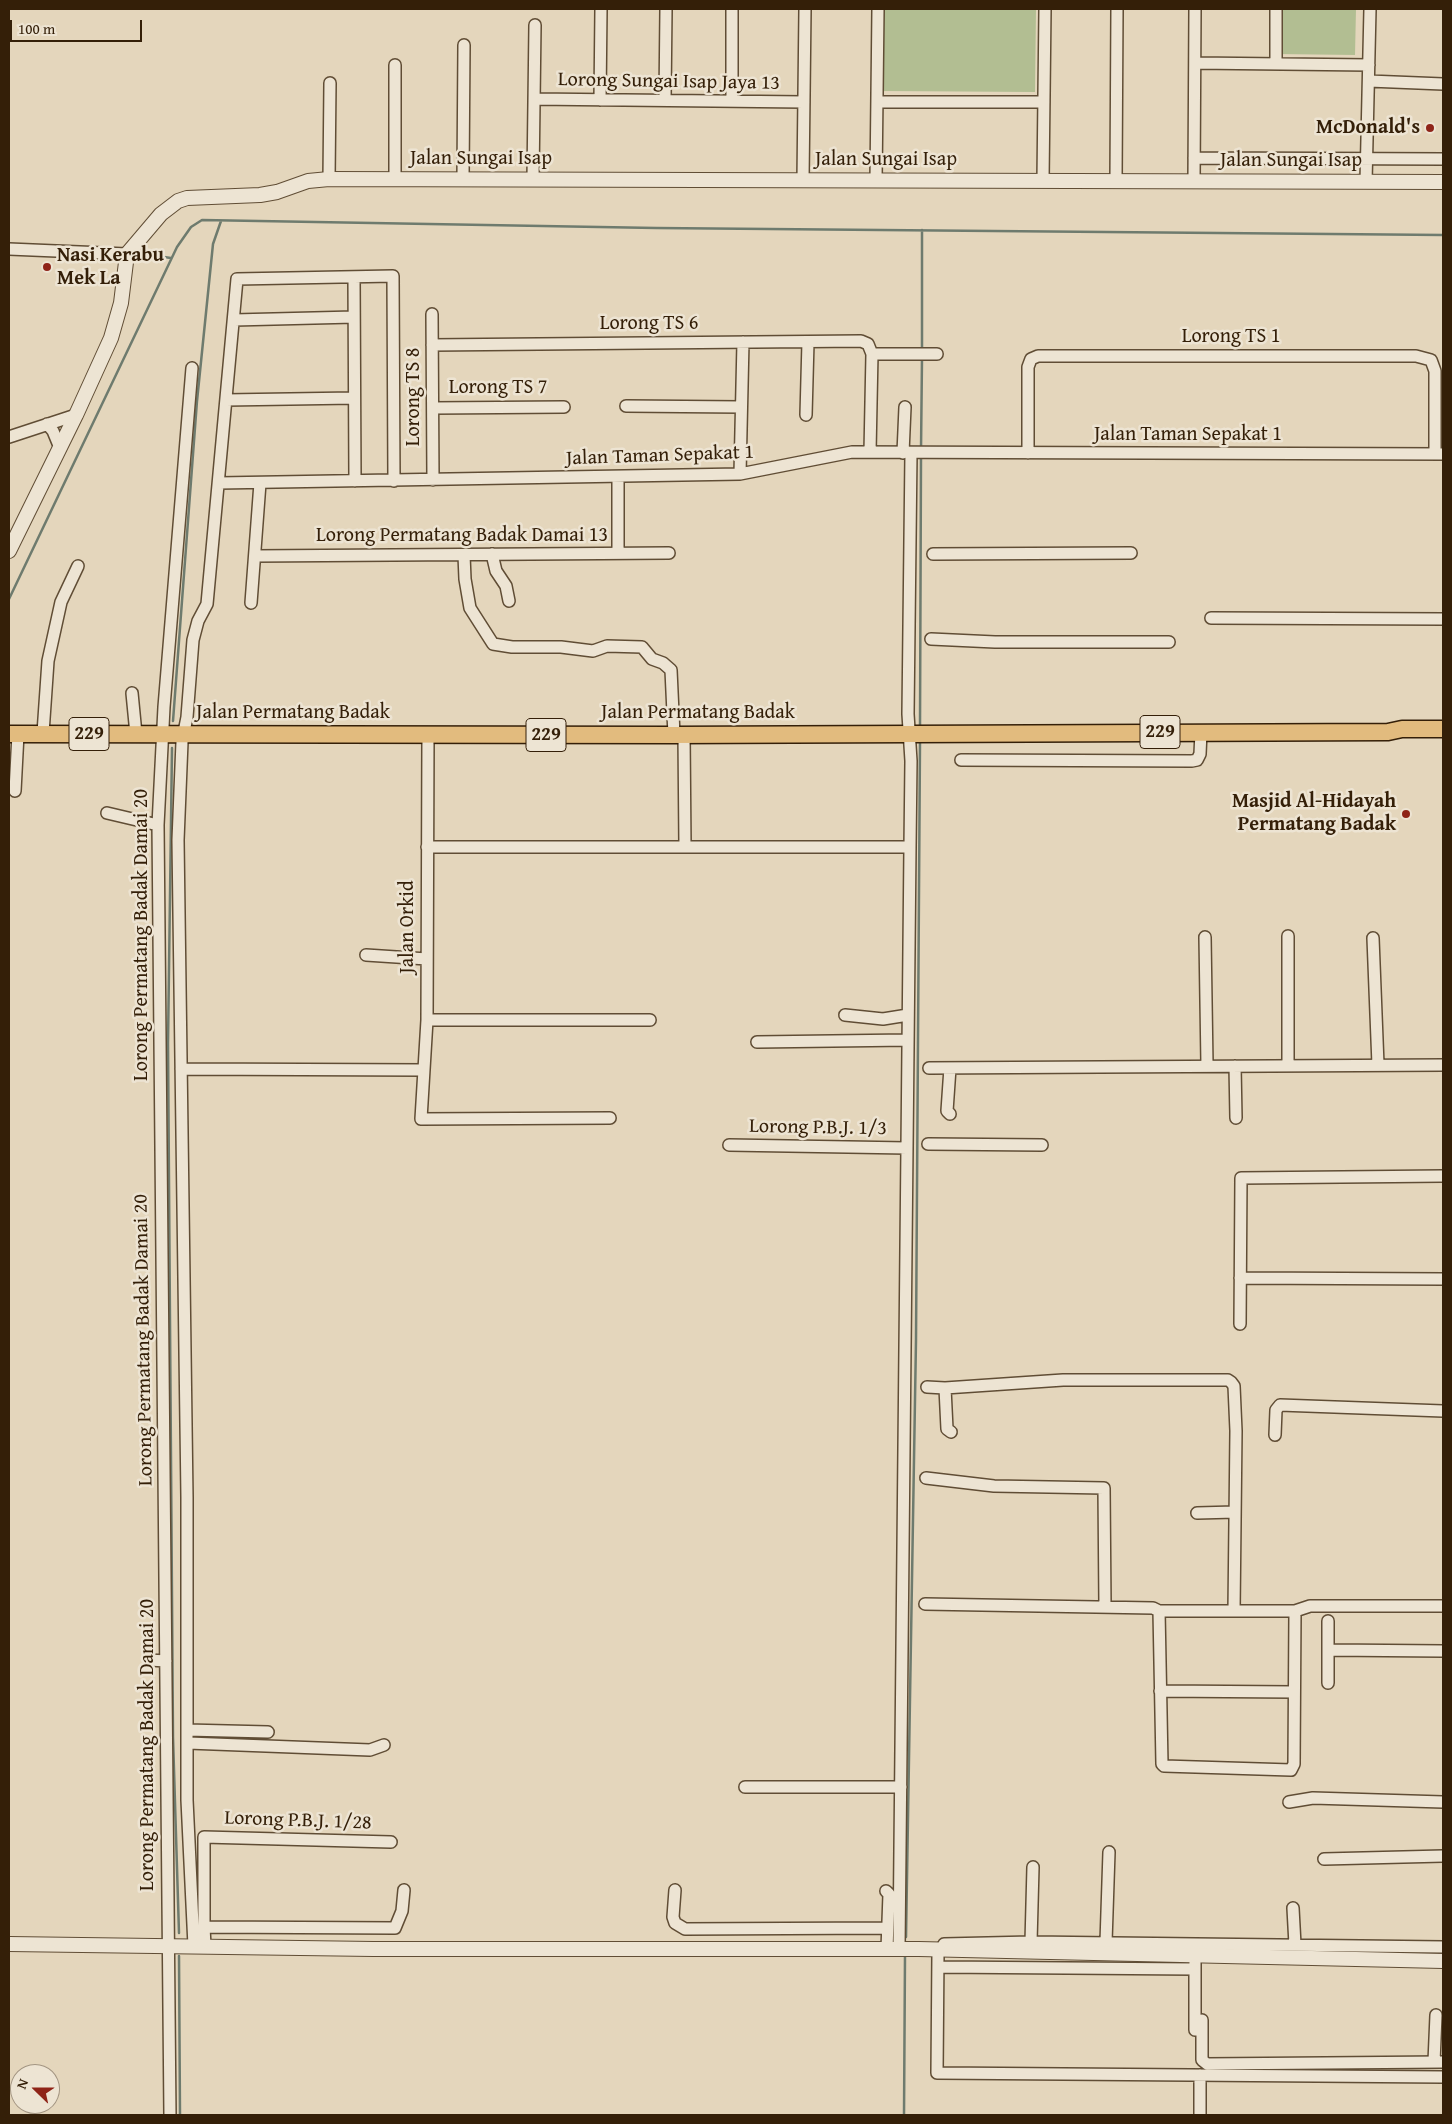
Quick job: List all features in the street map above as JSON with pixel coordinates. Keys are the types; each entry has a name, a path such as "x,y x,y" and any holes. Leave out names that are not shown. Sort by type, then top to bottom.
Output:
{"main road":[{"name":"Jalan Permatang Badak","path":"13,734 679,735 1388,732 1402,729 1443,729"},
{"name":"Jalan Permatang Badak","path":"1388,732 1401,736 1443,738"}],"street":[{"path":"600,100 601,9"},
{"path":"664,100 666,9"},
{"path":"732,9 732,101"},
{"path":"804,180 805,9"},
{"path":"876,180 878,9"},
{"path":"1042,180 1045,9"},
{"path":"1116,180 1117,9"},
{"path":"1194,180 1195,9"},
{"path":"1276,9 1276,63"},
{"path":"1366,182 1370,9"},
{"path":"533,179 535,26"},
{"path":"463,179 464,45"},
{"path":"1195,63 1369,65"},
{"path":"395,65 395,179"},
{"path":"1369,81 1443,84"},
{"path":"329,179 330,83"},
{"name":"Lorong Sungai Isap Jaya 13","path":"534,99 804,102"},
{"path":"878,102 1044,102"},
{"path":"1194,158 1443,159"},
{"name":"Jalan Sungai Isap","path":"127,254 161,214 178,201 198,196 260,195 277,192 308,181 329,179 1443,182"},
{"path":"9,249 127,254 118,320 76,415 9,551"},
{"path":"200,1946 188,1831 187,1506 178,840 184,734 193,640 198,621 207,604 237,279 394,276 394,481"},
{"path":"354,277 355,481"},
{"name":"Lorong TS 8","path":"432,314 433,480"},
{"path":"234,320 354,317"},
{"path":"740,474 743,342"},
{"path":"806,415 808,342"},
{"name":"Lorong TS 6","path":"432,345 865,342 872,354"},
{"path":"870,452 872,354 933,354"},
{"name":"Lorong TS 1","path":"1028,453 1028,367 1032,359 1038,356 1406,356 1427,358 1434,366 1439,454"},
{"name":"Lorong Permatang Badak Damai 20","path":"170,2115 158,825 162,734 192,368"},
{"path":"226,400 354,398"},
{"name":"Lorong TS 7","path":"433,408 564,406"},
{"path":"626,406 741,407"},
{"path":"893,1950 901,1787 910,847 910,453 905,407"},
{"path":"9,437 76,415"},
{"path":"47,424 53,431 60,448"},
{"name":"Jalan Taman Sepakat 1","path":"433,480 740,474 767,470 834,454 870,452 1439,454"},
{"path":"618,477 618,554"},
{"path":"219,482 433,480"},
{"path":"251,604 260,483"},
{"name":"Lorong Permatang Badak Damai 13","path":"255,556 669,553"},
{"path":"492,554 496,571 506,586 508,601"},
{"path":"933,554 1131,554"},
{"path":"464,555 465,579 470,608 493,644 512,648 560,647 593,651 607,646 642,647 652,659 663,662 671,670 679,735 685,846"},
{"path":"43,733 48,660 60,602 78,566"},
{"path":"1211,618 1443,619"},
{"path":"931,639 995,642 1169,642"},
{"path":"132,693 136,734"},
{"path":"961,760 1192,761 1197,760 1200,754 1201,732"},
{"path":"13,734 15,791"},
{"name":"Jalan Orkid","path":"428,735 427,1020 421,1119 610,1118"},
{"path":"107,813 158,825"},
{"path":"427,847 910,847"},
{"path":"1288,936 1288,1066"},
{"path":"1205,937 1207,1065"},
{"path":"1373,938 1378,1065"},
{"path":"366,955 427,959"},
{"path":"845,1015 884,1019 908,1015"},
{"path":"427,1020 650,1020"},
{"path":"757,1042 908,1040"},
{"path":"929,1068 1202,1068 1207,1065 1443,1065"},
{"path":"1235,1066 1236,1118"},
{"path":"950,1068 947,1111 950,1114"},
{"path":"181,1069 424,1070"},
{"path":"928,1144 1042,1145"},
{"name":"Lorong P.B.J. 1/3","path":"729,1145 907,1148"},
{"path":"1240,1324 1241,1178 1443,1176"},
{"path":"1240,1278 1443,1279"},
{"path":"927,1387 945,1388 1063,1380 1228,1380 1234,1386 1236,1431 1234,1611"},
{"path":"945,1388 947,1430 951,1432"},
{"path":"1275,1435 1276,1410 1280,1405 1443,1410"},
{"path":"926,1478 994,1486 1104,1488 1105,1607"},
{"path":"1197,1513 1235,1512"},
{"path":"925,1604 1153,1608 1160,1611 1295,1611 1310,1606 1443,1606"},
{"path":"1160,1611 1160,1761 1164,1766 1291,1770 1294,1764 1295,1611"},
{"path":"1328,1622 1328,1683"},
{"path":"1329,1650 1443,1651"},
{"path":"149,1660 166,1662"},
{"path":"1160,1691 1294,1692"},
{"path":"188,1730 268,1732"},
{"path":"188,1743 370,1750 384,1745"},
{"path":"746,1787 901,1787"},
{"path":"1289,1802 1313,1798 1443,1802"},
{"name":"Lorong P.B.J. 1/28","path":"204,1927 204,1837 391,1842"},
{"path":"1106,1942 1109,1852"},
{"path":"1324,1859 1443,1856"},
{"path":"1031,1942 1033,1867"},
{"path":"200,1946 204,1927 395,1928 402,1911 404,1890"},
{"path":"675,1890 673,1917 675,1923 685,1930 887,1928"},
{"path":"886,1891 889,1894 887,1928 893,1950"},
{"path":"1294,1908 1295,1945"},
{"path":"9,1944 383,1949 893,1950 1031,1942 1106,1942 1443,1947"},
{"path":"933,1948 1195,1963"},
{"path":"933,1948 939,1967 937,2073 1443,2077"},
{"path":"939,1967 1443,1961"},
{"path":"1195,1963 1200,2115"},
{"path":"1202,2020 1202,2060 1207,2064 1439,2062 1436,2016"}],"green space":[{"path":"882,9 1036,9 1035,92 881,91"},
{"path":"1276,9 1356,9 1355,55 1276,54"}],"waterway":[{"path":"9,599 177,247 191,227 202,220 656,228 1443,235"},
{"path":"173,721 197,401 213,244 221,221"},
{"path":"922,230 922,350"},
{"path":"135,253 171,258"},
{"path":"921,450 922,358"},
{"path":"920,726 921,455"},
{"path":"906,1937 916,1340 920,742"},
{"path":"172,748 168,1043 173,1737 179,1933"},
{"path":"904,2115 905,1955"},
{"path":"179,1956 180,2115"}],"place":[{"name":"McDonald's","path":"1430,128"},
{"name":"Nasi Kerabu Mek La","path":"47,267"},
{"name":"Masjid Al-Hidayah Permatang Badak","path":"1406,814"}]}
